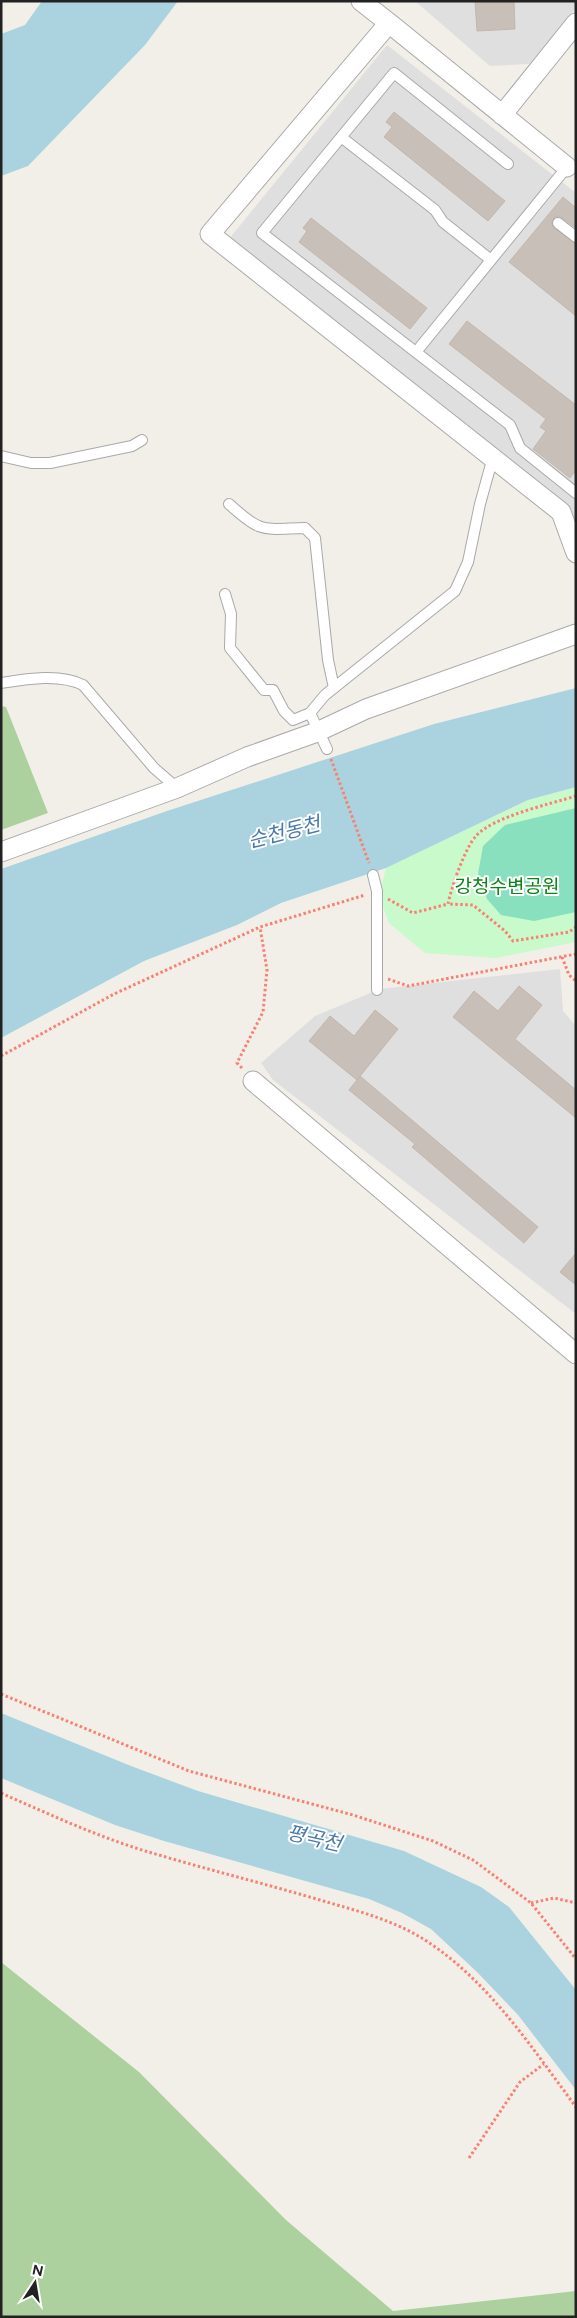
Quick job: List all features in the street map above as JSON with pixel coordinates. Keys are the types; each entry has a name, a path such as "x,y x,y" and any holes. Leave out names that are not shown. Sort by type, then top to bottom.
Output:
{"street":[{"path":"361,1 502,115 573,165"},
{"path":"389,23 210,234 493,456 561,512 576,553"},
{"path":"502,115 576,23"},
{"path":"1,852 177,788 247,757 317,732 366,709 576,634"},
{"path":"253,1081 576,1354"}],"lane":[{"path":"508,164 394,73 262,232 510,425 520,448 576,493"},
{"path":"341,137 435,210 443,222 491,260"},
{"path":"416,352 491,260 573,165"},
{"path":"558,223 576,237"},
{"path":"1,456 31,463 50,463 132,446 142,440"},
{"path":"225,594 231,614 230,648 264,690 273,690 284,711 293,720 310,713 334,688 455,591 468,562 484,486 493,456"},
{"path":"229,504 258,528 273,530 304,528 315,538 318,548 318,578 328,660 334,688"},
{"path":"1,683 28,679 74,680 83,685 154,768 177,788"},
{"path":"310,713 317,732 327,749"},
{"path":"373,875 376,892 377,990"}],"path":[{"path":"327,749 373,875"},
{"path":"448,904 460,867 476,836 496,822 576,796"},
{"path":"1,1056 114,994 260,928 376,892 413,913 448,904 473,905 505,931 513,941 569,932 576,928"},
{"path":"253,1081 238,1063 263,1012 267,970 260,928"},
{"path":"376,974 408,986 576,954"},
{"path":"562,957 569,975 576,981"},
{"path":"1,1694 189,1771 353,1815 433,1841 473,1860 531,1903 576,1959"},
{"path":"1,1794 80,1827 156,1855 339,1906 405,1928 454,1961 478,1983 500,2007 576,2107"},
{"path":"531,1903 554,1898 576,1903"},
{"path":"469,2158 520,2082 544,2064"}],"shaded area":[{"path":"415,1 576,1 576,8 529,64 490,66"},
{"path":"387,45 576,193 576,538 566,510 229,239"},
{"path":"560,969 563,1011 576,1026 576,1314 273,1080 261,1063 315,1016 380,989"}],"green space":[{"path":"1,706 6,707 48,813 1,830"},
{"name":"강청수변공원","path":"576,787 576,942 496,958 425,953 389,923 379,896 386,868 528,800"},
{"path":"576,808 576,912 534,921 501,915 487,899 478,874 483,846 505,825"},
{"path":"1,1962 139,2072 286,2220 393,2311 576,2291 576,2317 1,2317"}],"water":[{"path":"42,1 178,1 145,45 28,166 1,176 1,34 25,25"},
{"name":"순천동천","path":"576,688 576,787 528,800 386,868 281,903 237,925 144,961 1,1038 1,869 167,811 434,724"},
{"name":"평곡천","path":"1,1713 198,1791 404,1851 481,1887 509,1907 576,1990 576,2090 518,2015 477,1972 431,1929 402,1913 369,1899 164,1841 115,1825 1,1778"}],"building":[{"path":"475,1 514,1 515,29 477,31"},
{"path":"394,112 505,201 488,221 384,137 392,127 386,122"},
{"path":"563,197 576,208 576,228 559,216 555,217 551,223 554,228 576,244 576,316 509,262"},
{"path":"311,218 427,308 410,329 299,242 307,231 303,228"},
{"path":"467,321 576,405 576,470 570,478 533,449 546,431 540,427 546,419 449,344"},
{"path":"519,986 542,1005 515,1039 576,1090 576,1118 453,1017 474,991 498,1011"},
{"path":"375,1010 398,1029 357,1080 309,1041 330,1016 354,1036"},
{"path":"360,1076 538,1227 524,1243 412,1147 415,1144 349,1090"},
{"path":"576,1253 576,1285 560,1272"}]}
